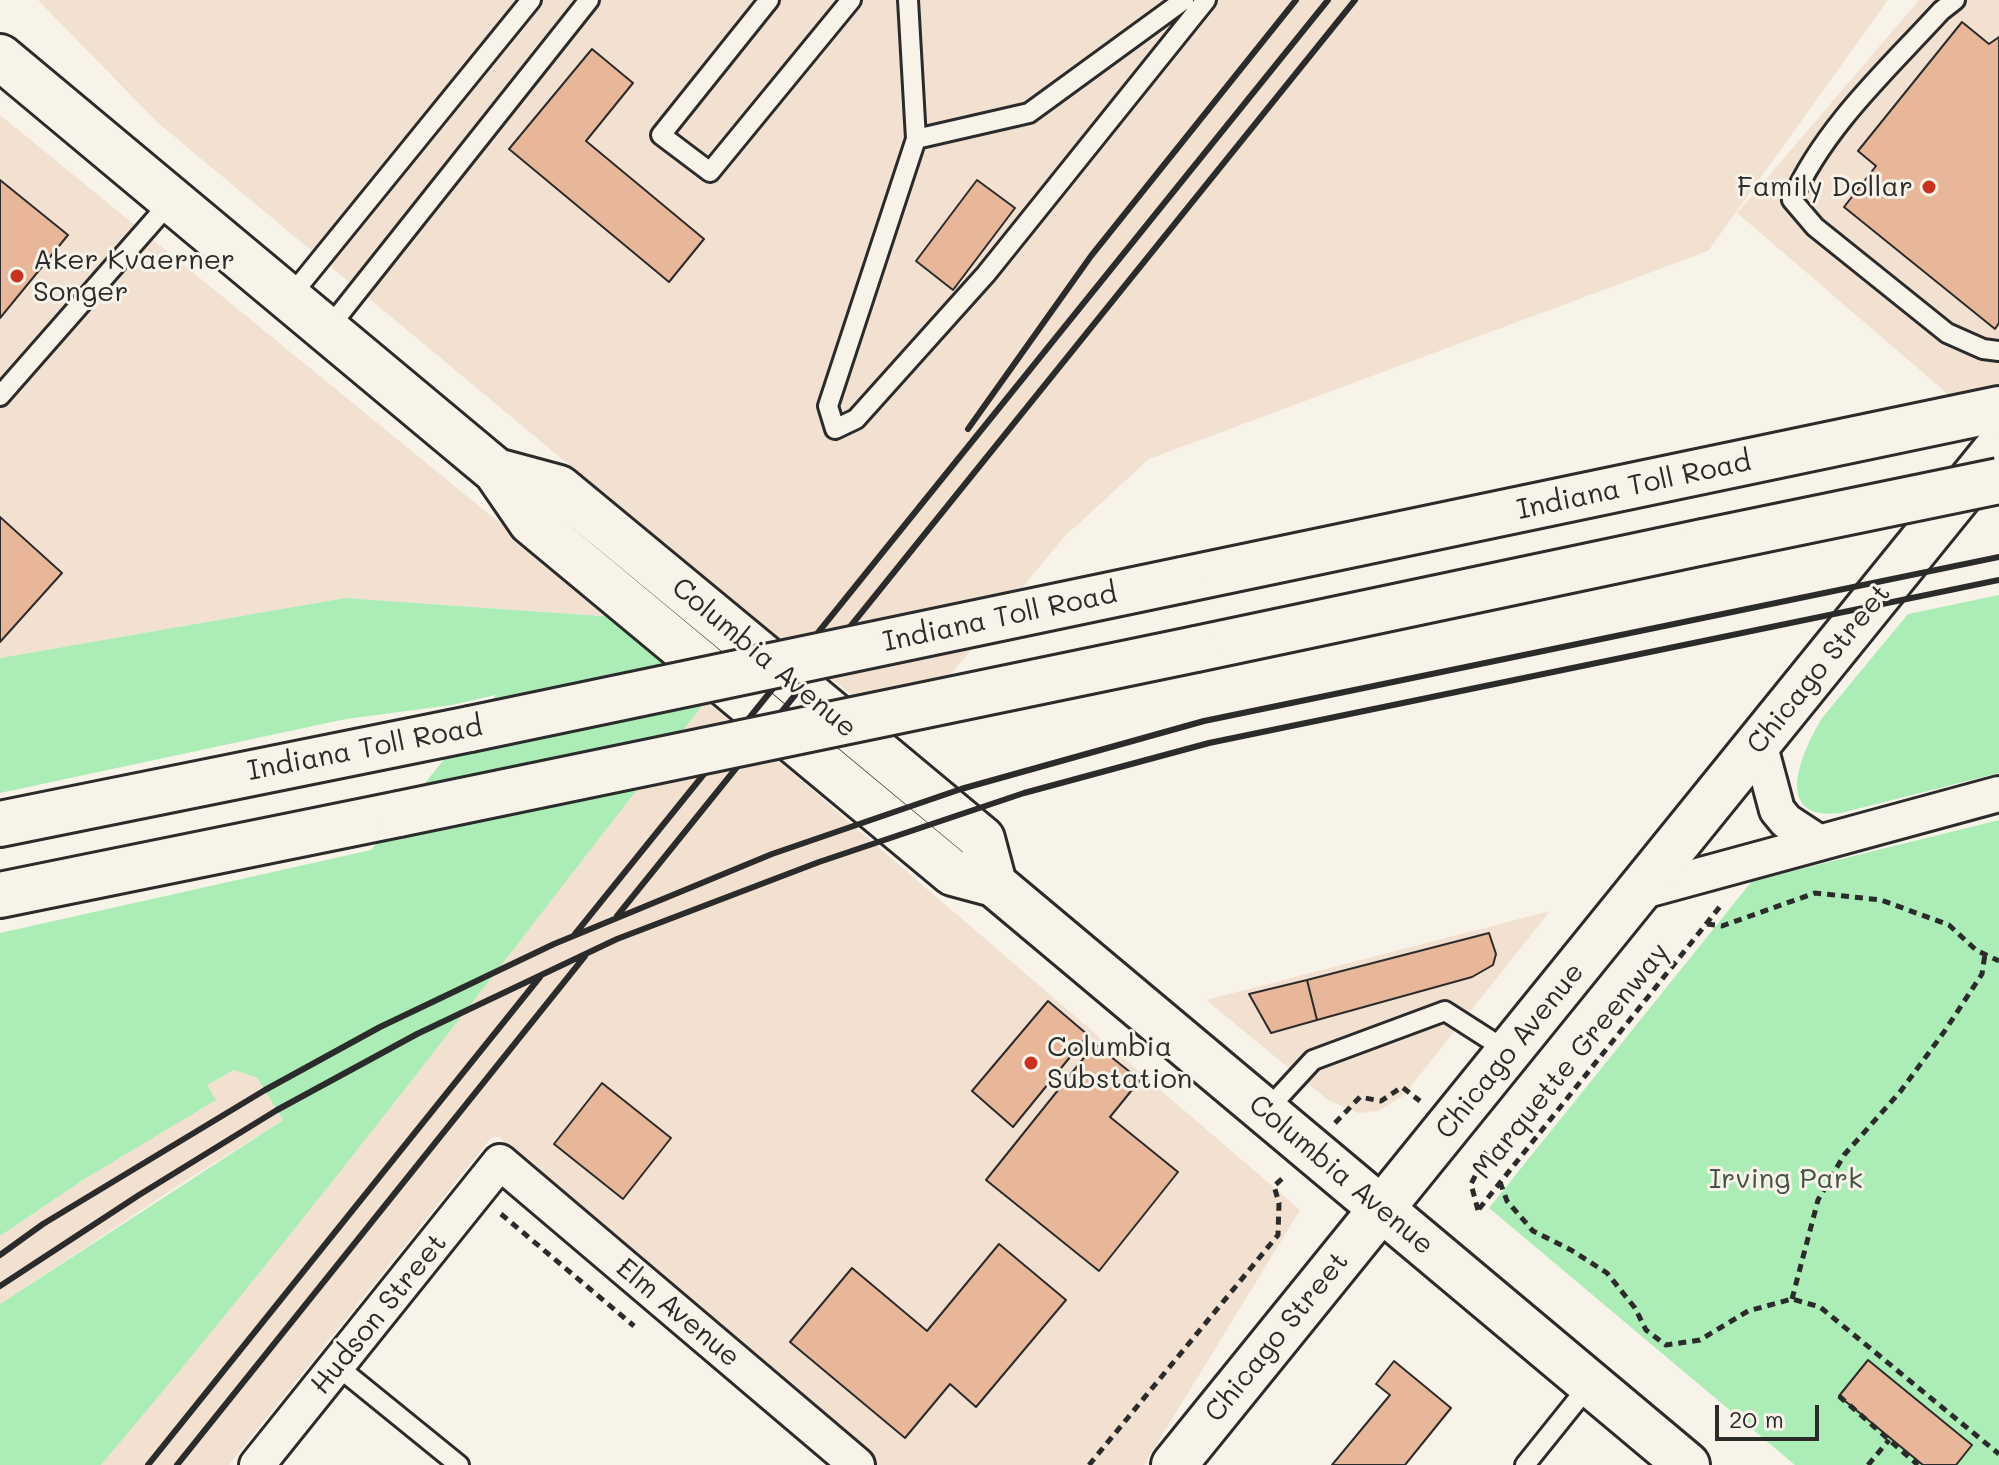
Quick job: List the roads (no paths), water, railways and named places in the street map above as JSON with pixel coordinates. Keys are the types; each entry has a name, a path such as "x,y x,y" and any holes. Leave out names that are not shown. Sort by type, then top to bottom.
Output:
{"main road":[{"name":"Columbia Avenue","path":"0,57 496,471 559,488 982,839 994,884 1687,1465"},
{"name":"Indiana Toll Road","path":"0,824 470,729 1999,409"},
{"name":"Chicago Street","path":"1639,892 1999,446"},
{"path":"0,895 1999,481"},
{"name":"Chicago Avenue","path":"1381,1209 1639,892"},
{"name":"Chicago Street","path":"1174,1465 1381,1209"}],"street":[{"path":"1759,743 1777,810 1786,821 1818,842"},
{"path":"1639,892 1999,794"},
{"name":"Hudson Street","path":"257,1465 500,1162"},
{"name":"Elm Avenue","path":"500,1162 838,1459"}],"lane":[{"path":"289,298 531,0"},
{"path":"327,330 589,0"},
{"path":"769,0 661,135 710,172 851,0"},
{"path":"908,0 916,139 828,406 835,429 856,419 986,274 1206,0"},
{"path":"916,139 1029,113 1184,0"},
{"path":"1955,0 1941,11 1859,102 1806,167 1792,200 1815,227 1947,333 1983,349 1999,351"},
{"path":"0,396 172,200"},
{"path":"1266,1111 1313,1060 1445,1011 1509,1052"},
{"path":"337,1366 459,1465"},
{"path":"1525,1465 1590,1384"}],"railway":[{"path":"968,429 1091,256 1296,0"},
{"path":"575,934 1328,0"},
{"path":"617,916 1355,0"},
{"path":"0,1255 43,1224 265,1090 380,1027 554,944 772,854 961,789 1204,721 1999,557"},
{"path":"0,1286 277,1110 417,1034 617,939 819,862 1024,793 1209,743 1999,580"},
{"path":"177,1465 585,956"},
{"path":"148,1465 540,977"}],"place":[{"name":"Family Dollar","path":"1929,187"},
{"name":"Aker Kvaerner Songer","path":"17,276"},
{"name":"Columbia Substation","path":"1031,1063"}],"park label":[{"name":"Irving Park","path":"1786,1179"}]}
